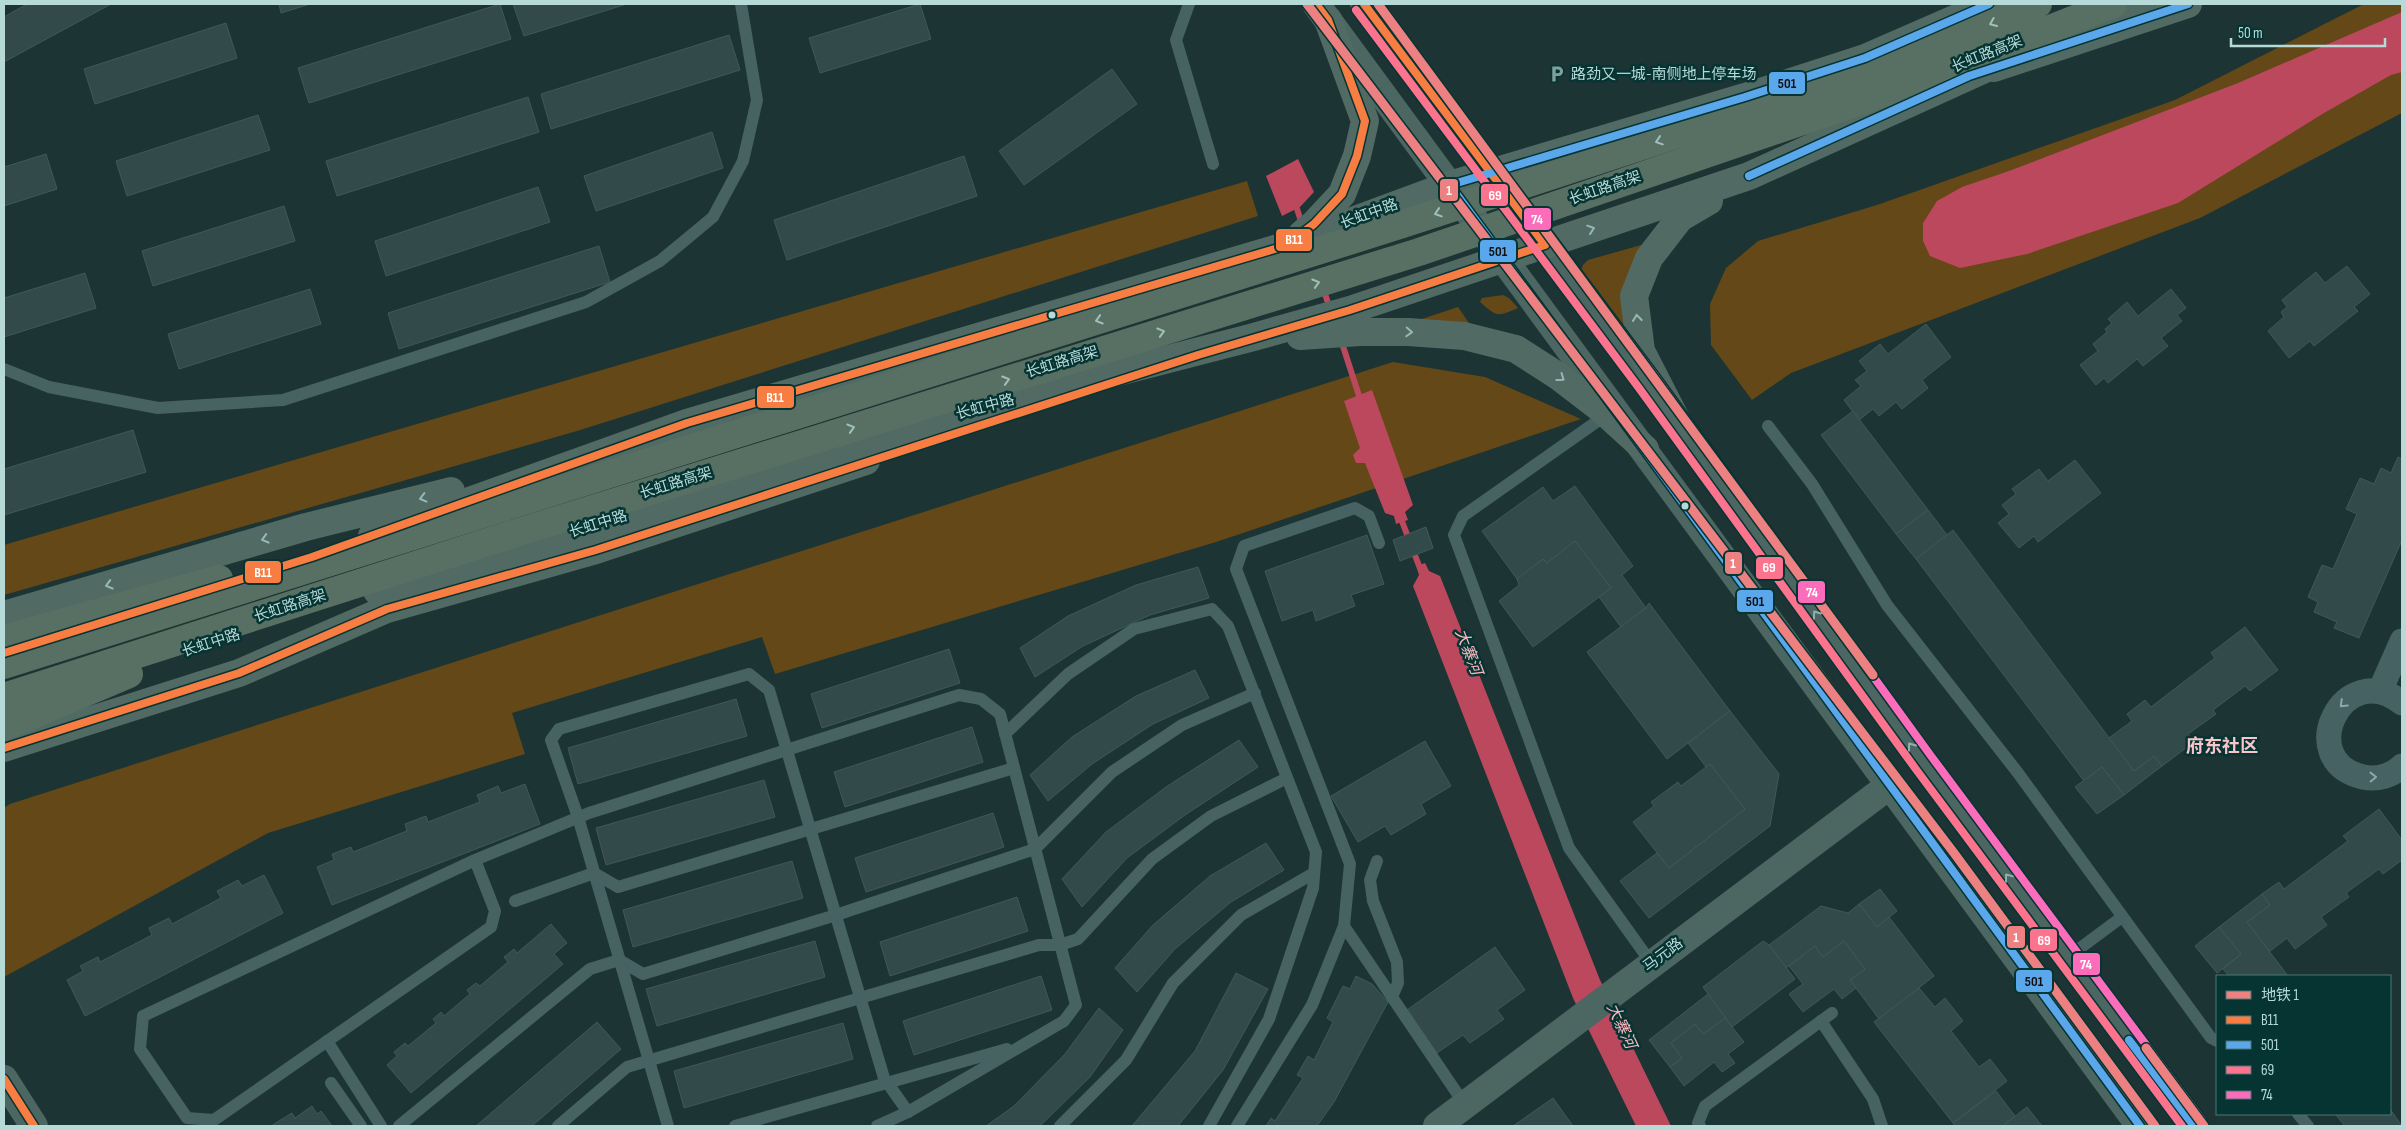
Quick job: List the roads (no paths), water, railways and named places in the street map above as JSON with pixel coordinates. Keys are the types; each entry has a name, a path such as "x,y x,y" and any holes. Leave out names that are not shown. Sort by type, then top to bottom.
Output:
{"highway":[{"name":"长虹路高架","path":"4,665 1403,224 1888,66 2038,4"},
{"name":"长虹路高架","path":"4,697 525,530 1419,252 1905,86 2112,4"},
{"path":"4,639 182,589 512,505"},
{"path":"4,727 278,610"}],"main road":[{"path":"1364,4 1680,427 1923,762 2194,1126"},
{"name":"长虹中路","path":"1315,229 1490,172 1865,58 1988,4"},
{"path":"1355,321 1504,259 1749,176 2038,44 2145,4"},
{"path":"1968,76 2188,4"},
{"path":"1322,12 1504,259 1611,411 1645,449 2140,1126"},
{"path":"4,652 312,557 687,423 1285,246 1315,229 1342,194 1357,156 1365,121 1322,12"},
{"path":"1594,141 1622,219"},
{"path":"1680,427 1641,351 1634,296 1649,258 1680,218 1749,176"},
{"path":"1355,321 1408,332 1464,336 1516,349 1611,411"},
{"name":"长虹中路","path":"4,712 226,637 978,408 1250,338 1355,321"},
{"path":"4,748 239,673 387,609 596,550 1250,338"},
{"path":"4,616 306,527 606,453"},
{"name":"马元路","path":"1437,1126 1890,785"},
{"path":"4,1079 34,1126"}],"street":[{"path":"2380,692 2402,641"},
{"path":"2402,703 2394,696 2380,692 2366,691 2352,696 2341,704 2333,716 2329,730 2329,744 2334,757 2344,768 2355,775 2370,779 2384,777 2397,771 2402,766"}],"lane":[{"path":"4,369 49,387 158,408 283,400 586,302 660,260 713,217 743,161 758,100 741,4"},
{"path":"1189,4 1176,40 1213,164"},
{"path":"1611,411 1462,516 1454,535 1569,848 1652,964"},
{"path":"1768,426 1812,484 1887,605 2018,773 2122,918 2211,1038 2216,1040"},
{"path":"1237,1126 1312,1005 1344,926 1350,864 1236,569 1244,546 1356,508 1369,516 1379,543"},
{"path":"1005,734 1068,674 1134,629 1212,609 1228,626 1316,852 1313,888 1269,1019 1209,1126"},
{"path":"668,1126 578,817 551,740 560,728 749,674 769,690 884,1078 908,1112"},
{"path":"399,1126 590,969 620,960 643,974 836,915 1035,849 1112,772 1182,725 1255,693"},
{"path":"475,860 494,911 491,927 214,1120 187,1118 140,1049 143,1016 475,860 578,817 959,695 981,700 1000,714 1076,1005 1064,1021 908,1112 877,1126"},
{"path":"594,873 618,888 1014,768"},
{"path":"558,1126 627,1067 1039,945 1060,945 1078,939 1159,854 1211,816 1287,778"},
{"path":"1378,860 1370,880 1373,901 1397,962 1398,983 1392,997"},
{"path":"515,901 594,873"},
{"path":"1060,1126 1126,1060 1173,983 1241,915 1314,873"},
{"path":"2068,957 2122,918"},
{"path":"1344,926 1465,1105"},
{"path":"1700,1126 1698,1123 1705,1106 1832,1013"},
{"path":"1821,1021 1873,1099 1882,1126"},
{"path":"327,1041 381,1126"},
{"path":"735,1126 1025,1043"},
{"path":"331,1083 361,1126"},
{"path":"2299,1115 2308,1126"}],"water":[{"path":"2402,12 2402,72 2391,75 2324,113 2178,203 2027,254 1960,268 1930,256 1923,241 1923,223 1937,201 1962,187 2009,171 2238,83"},
{"path":"1298,159 1314,192 1300,207 1282,216 1266,176"},
{"path":"1372,390 1413,505 1405,512 1408,520 1396,524 1394,516 1385,513 1365,463 1356,463 1353,455 1360,448 1344,401"},
{"path":"1425,563 1429,571 1440,576 1600,980 1671,1126 1636,1126 1573,998 1413,586 1419,575 1417,566"}],"waterway":[{"name":"大寨河","path":"1294,200 1302,224"},
{"name":"大寨河","path":"1323,288 1330,309"},
{"name":"大寨河","path":"1341,340 1361,402"},
{"name":"大寨河","path":"1400,516 1421,571"}],"metro line":[{"name":"1","path":"1307,4 1954,853 2155,1126"},
{"name":"1","path":"1378,4 1873,675"},
{"name":"1","path":"2146,1048 2204,1126"}],"place":[{"name":"路劲又一城-南侧地上停车场","path":"1557,74"}],"district":[{"name":"府东社区","path":"2222,746"}]}
